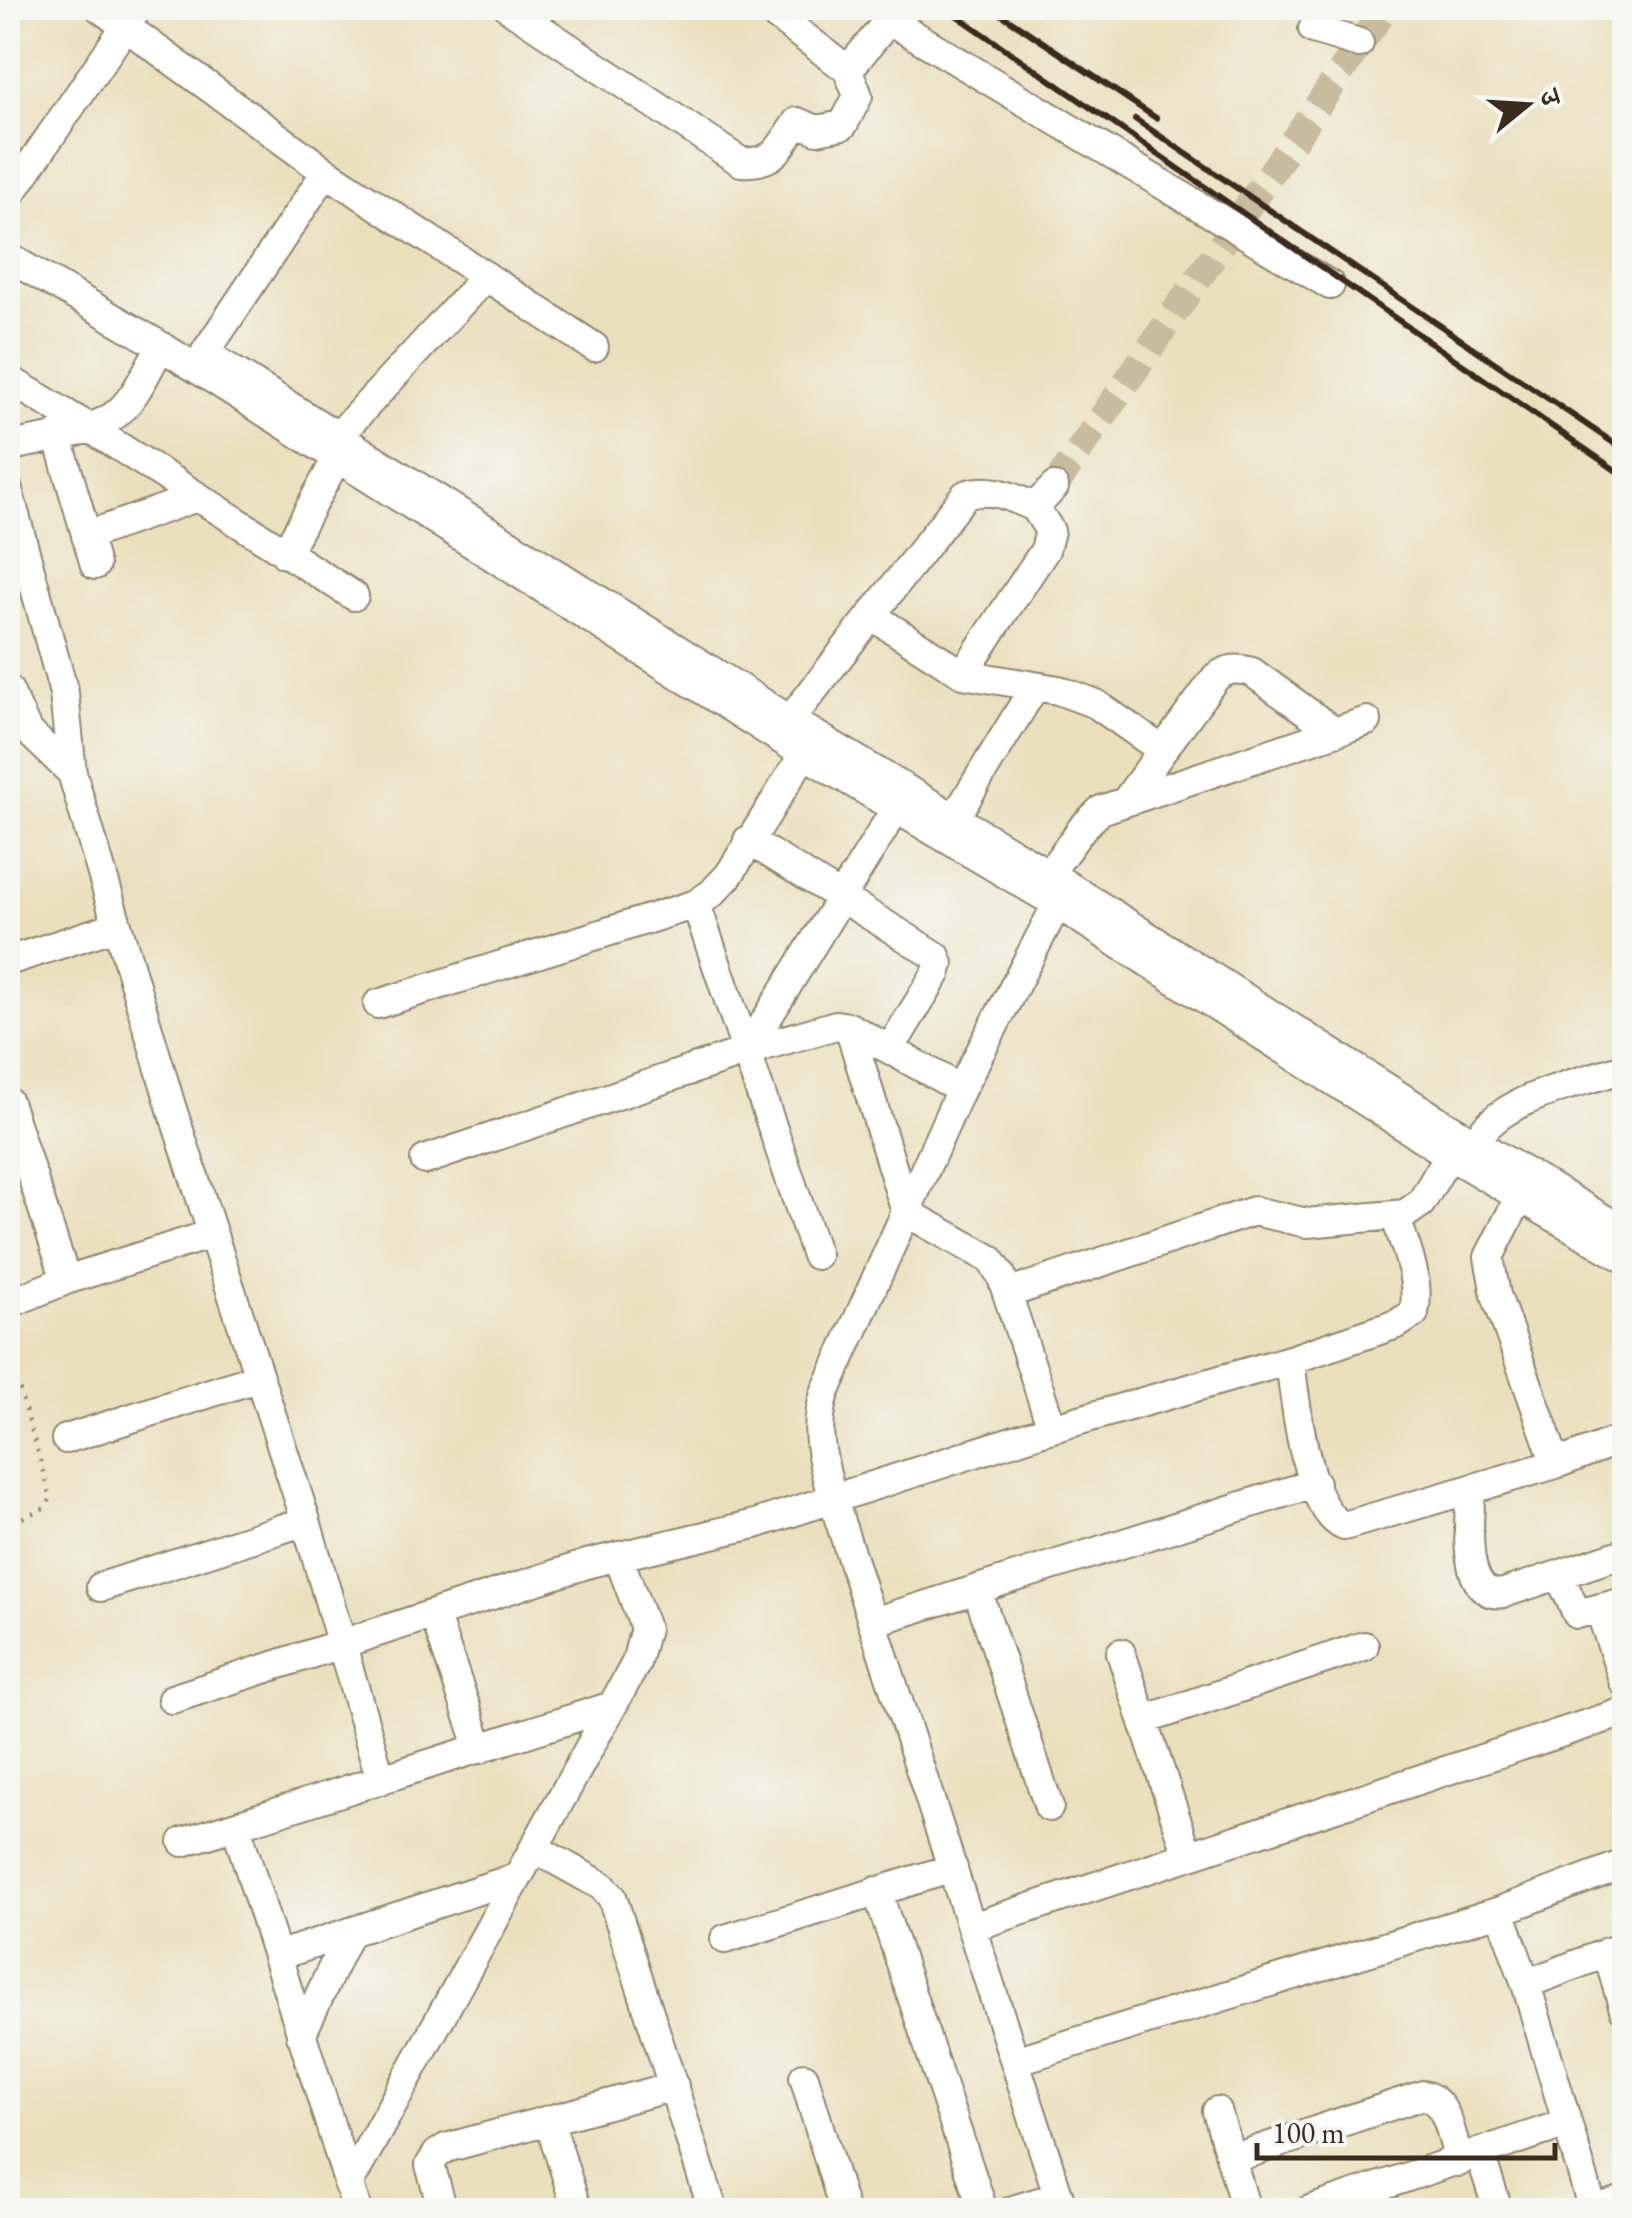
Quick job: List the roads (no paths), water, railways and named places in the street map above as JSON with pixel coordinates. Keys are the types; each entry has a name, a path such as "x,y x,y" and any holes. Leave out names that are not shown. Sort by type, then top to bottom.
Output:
{"street":[{"path":"100,8 132,17 326,172 594,347"},
{"path":"509,8 741,162 760,164 773,156 797,122 817,130 843,125 858,96 848,70 766,8"},
{"path":"8,198 132,17"},
{"path":"848,70 889,20 1330,285"},
{"path":"1313,28 1360,43"},
{"path":"205,353 326,172"},
{"path":"8,238 161,346 790,720 809,745 954,819 1450,1155 1624,1258"},
{"path":"8,257 205,353 338,448 809,745 895,810 1058,888 1624,1231"},
{"path":"285,554 338,448 486,276"},
{"path":"8,447 88,427 114,416 161,346"},
{"path":"8,379 354,596"},
{"path":"57,434 95,565"},
{"path":"8,490 64,694 72,773 116,926 306,1522 381,1780"},
{"path":"790,720 965,495 978,491 1044,497 1050,531 1045,550 962,674"},
{"path":"86,536 197,497"},
{"path":"872,616 962,674 1035,686 1096,704 1162,750"},
{"path":"1124,802 1216,678 1226,670 1252,672 1335,732"},
{"path":"954,819 1035,686"},
{"path":"8,689 27,730 72,773"},
{"path":"1013,2210 1061,2203 832,1497 817,1420 824,1393 961,1089 1058,888 1083,826 1102,810 1367,721"},
{"path":"378,1004 696,904 712,894 729,875 809,745"},
{"path":"747,1050 895,810"},
{"path":"748,840 929,951 939,964 890,1050"},
{"path":"696,904 816,1256"},
{"path":"8,962 116,926"},
{"path":"425,1160 822,1027 850,1027 961,1089"},
{"path":"850,1027 906,1212 990,1259 1010,1293 1052,1428"},
{"path":"1476,1142 1494,1116 1624,1068"},
{"path":"8,1102 66,1280"},
{"path":"1010,1293 1254,1211 1307,1223 1404,1214 1421,1203 1450,1155"},
{"path":"1520,1196 1489,1258 1490,1270 1556,1464"},
{"path":"172,1699 618,1556 755,1524 1052,1428 1290,1360 1397,1324 1414,1312 1412,1268 1395,1216"},
{"path":"8,1304 66,1280 212,1234"},
{"path":"1290,1360 1300,1434 1314,1483 1329,1518 1344,1526 1556,1464 1624,1438"},
{"path":"66,1439 257,1378"},
{"path":"873,1622 1314,1483"},
{"path":"1470,1489 1471,1559 1479,1586 1492,1595 1624,1554"},
{"path":"101,1588 306,1522"},
{"path":"353,2198 518,1878 636,1663 645,1628 618,1556"},
{"path":"1559,1576 1577,1614 1612,1606 1624,1682"},
{"path":"977,1589 1049,1807"},
{"path":"434,1614 480,1748"},
{"path":"1144,1720 1364,1646"},
{"path":"1122,1653 1188,1854"},
{"path":"184,1842 612,1706"},
{"path":"972,1927 1624,1712"},
{"path":"236,1826 353,2198"},
{"path":"534,1848 602,1886 612,1897 713,2210"},
{"path":"1015,2061 1500,1911 1624,1864"},
{"path":"725,1939 952,1868"},
{"path":"277,1956 518,1878"},
{"path":"877,1891 983,2210"},
{"path":"1500,1911 1526,1984 1592,2210 1624,2200"},
{"path":"301,2035 348,1933"},
{"path":"1526,1984 1616,1949 1624,2009"},
{"path":"804,2077 844,2210"},
{"path":"444,2210 430,2165 436,2154 446,2148 674,2086"},
{"path":"1231,2159 1422,2095 1434,2098 1442,2106 1498,2210"},
{"path":"1217,2110 1246,2210"},
{"path":"549,2120 577,2210"},
{"path":"1310,2210 1366,2202 1564,2124"}],"tunnel":[{"path":"1054,487 1385,8"}],"railway":[{"path":"946,8 1624,476"},
{"path":"992,8 1156,118"},
{"path":"1135,119 1624,450"}]}
